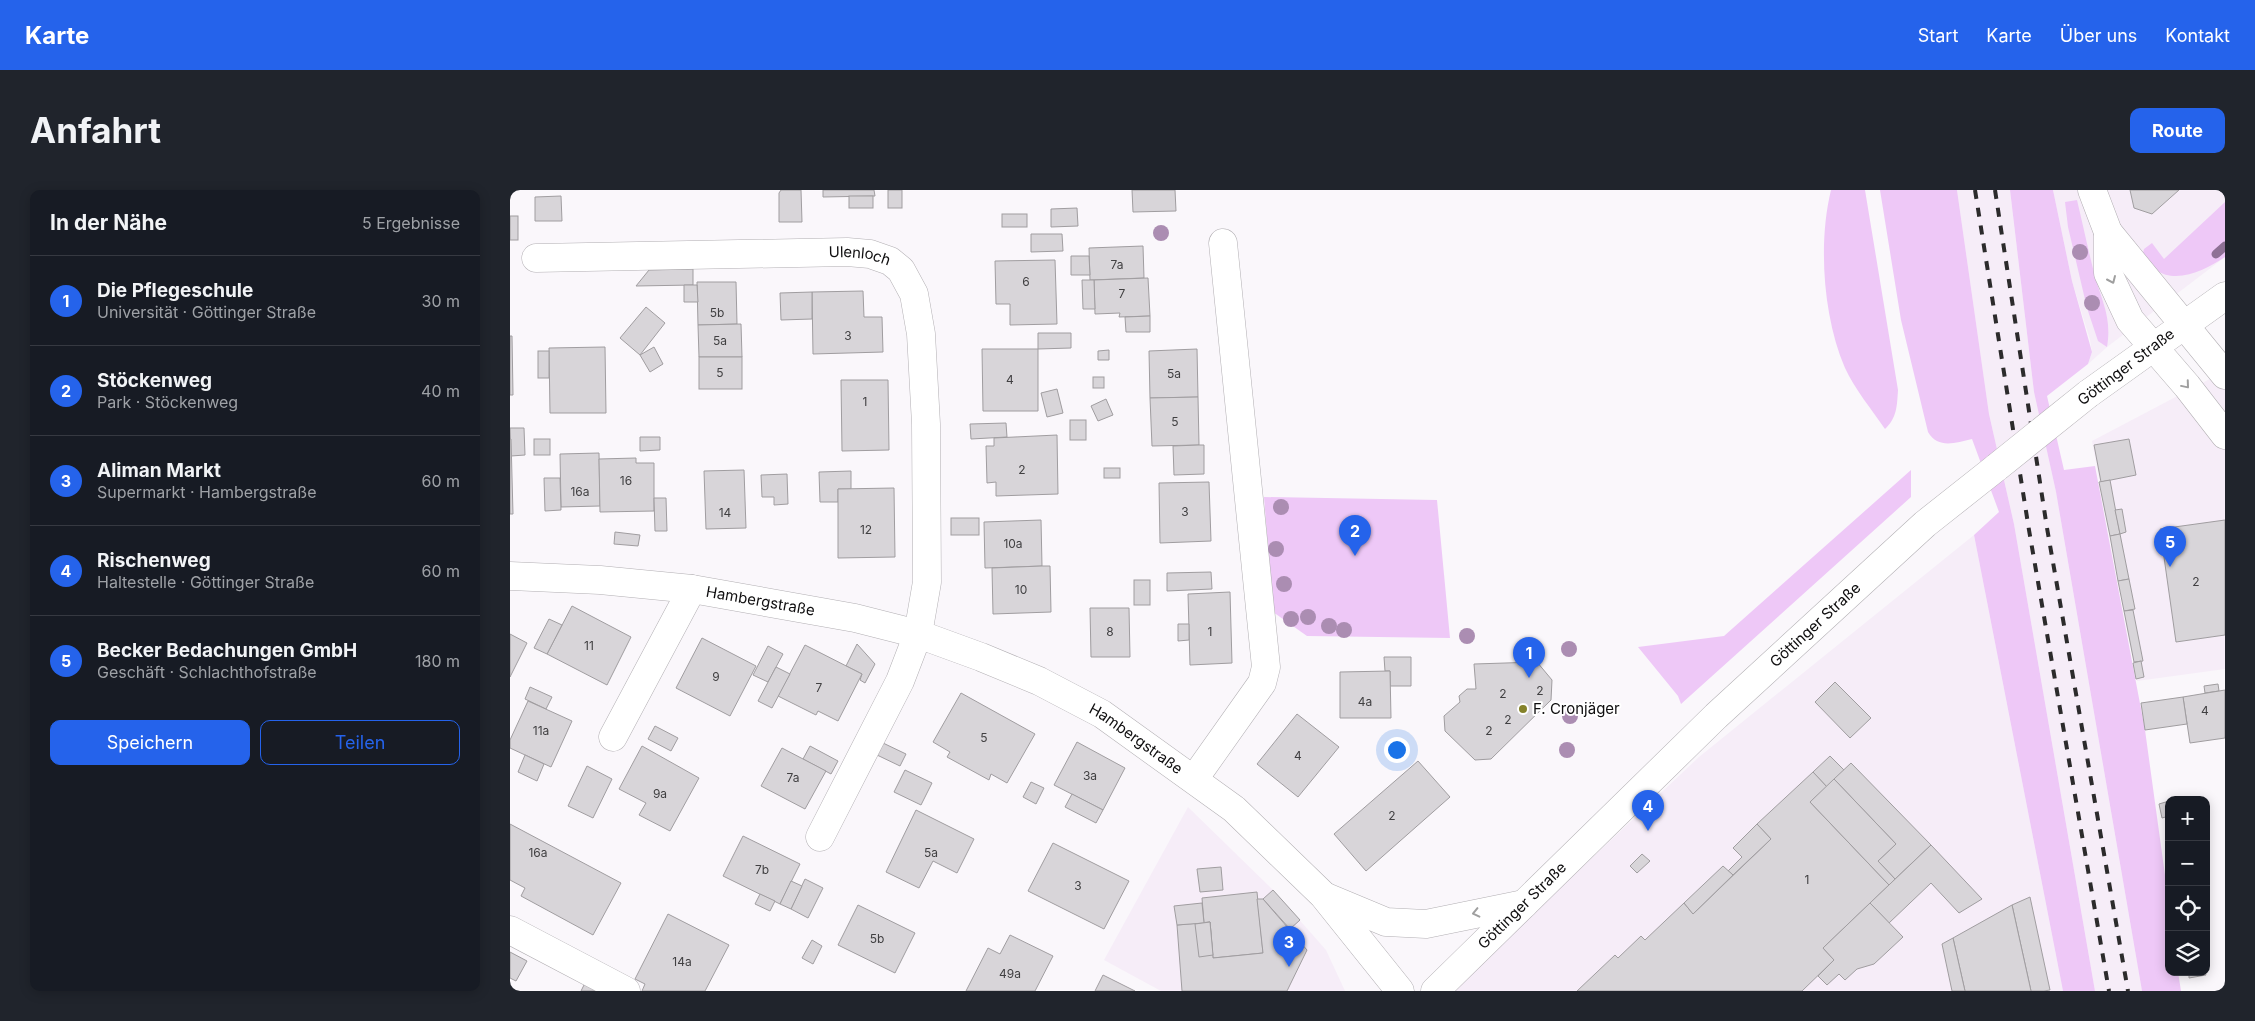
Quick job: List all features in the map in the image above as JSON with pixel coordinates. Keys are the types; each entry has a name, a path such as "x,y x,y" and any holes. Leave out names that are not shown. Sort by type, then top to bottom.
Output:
{"street":[{"path":"2092,190 2108,232 2225,375"},
{"path":"2108,232 2108,273 2130,320 2187,386 2225,435"},
{"path":"1194,779 1262,682 1266,667 1223,243"},
{"name":"Ulenloch","path":"536,258 847,252 870,254 890,261 900,269 914,294 921,334 926,424 927,582 918,634"},
{"name":"Göttinger Straße","path":"1435,991 1716,716 1926,524 2088,394 2153,348 2183,324 2225,296"},
{"name":"Hambergstraße","path":"510,576 600,580 692,589 826,612 918,634 981,656 1039,681 1102,714 1234,809 1323,895 1400,991"},
{"name":"Hambergstraße","path":"613,736 692,589"},
{"path":"820,837 900,681 918,634"},
{"name":"Hambergstraße","path":"1323,895 1386,922 1426,924 1524,904"},
{"path":"510,930 626,991"}],"shaded area":[{"path":"1831,190 1865,190 1898,390 1894,416 1885,429 1849,376 1832,326 1827,303 1824,256 1827,211"},
{"path":"1880,190 1957,190 1989,414 2014,524 2095,991 2063,991 1974,535 1999,512 1972,439 1942,443 1937,441 1928,432 1901,320"},
{"path":"1957,190 2010,190 2034,392 2056,492 2142,991 2095,991 2014,524 1989,414"},
{"path":"2010,190 2053,190 2072,281 2092,352 2088,364 2047,396 2064,470 2095,466 2145,730 2165,875 2165,976 2179,976 2181,991 2142,991 2056,492 2034,392"},
{"path":"2053,190 2225,190 2225,257 2107,347 2088,364 2092,352 2090,340 2072,281"},
{"path":"2077,200 2092,266 2107,319 2107,347 2098,341 2087,308 2068,227 2065,202"},
{"path":"2225,202 2225,257 2192,274 2173,276 2156,270 2142,256 2144,249 2152,243 2164,259"},
{"path":"2225,371 2225,669 2137,681 2092,441"},
{"path":"1911,470 1911,497 1681,704 1678,696 1638,647 1724,636"},
{"path":"1264,497 1437,500 1450,638 1307,636 1273,612"},
{"path":"1974,535 2063,991 1451,991 1699,757"},
{"path":"1188,807 1273,890 1326,950 1345,991 1161,991 1104,960"}],"building":[{"path":"781,190 801,190 802,222 779,222 779,193"},
{"path":"823,190 874,190 875,196 823,197"},
{"path":"888,190 902,190 902,208 888,208"},
{"path":"1132,190 1175,190 1176,211 1133,212"},
{"path":"2130,190 2179,190 2152,214 2134,208"},
{"path":"561,196 562,221 535,221 535,197"},
{"path":"849,196 873,196 873,208 849,208"},
{"path":"1077,208 1078,226 1051,227 1051,209"},
{"path":"1002,214 1027,214 1027,227 1002,227"},
{"path":"510,216 518,216 518,240 510,240"},
{"path":"1031,234 1062,234 1063,251 1031,252"},
{"path":"1143,246 1144,278 1090,280 1089,248"},
{"path":"1071,256 1089,256 1090,275 1071,275"},
{"path":"1055,260 1057,324 1010,325 1010,304 996,304 995,261"},
{"path":"693,269 693,285 636,286 649,270"},
{"path":"1148,278 1150,316 1119,317 1120,313 1095,314 1094,280"},
{"path":"1082,280 1094,280 1095,309 1083,309"},
{"path":"697,282 736,282 737,324 698,325"},
{"path":"684,285 697,285 698,302 684,302"},
{"path":"863,291 864,317 882,317 883,352 813,354 812,292"},
{"path":"812,292 812,319 781,320 780,293"},
{"path":"646,307 665,323 640,355 620,338"},
{"path":"1150,316 1150,332 1126,332 1125,317"},
{"path":"741,324 742,357 699,357 698,325"},
{"path":"1038,333 1071,333 1071,348 1038,349"},
{"path":"510,336 512,336 513,395 510,395"},
{"path":"605,347 606,413 550,413 549,348"},
{"path":"654,347 663,364 650,372 640,355"},
{"path":"982,349 1038,349 1038,411 983,411"},
{"path":"1197,349 1198,397 1150,398 1149,351"},
{"path":"1109,350 1109,360 1098,360 1098,351"},
{"path":"538,351 549,351 549,378 538,378"},
{"path":"699,357 742,357 742,389 699,389"},
{"path":"1093,377 1104,377 1104,388 1093,388"},
{"path":"841,380 888,380 889,450 842,451"},
{"path":"1057,389 1063,413 1047,417 1041,393"},
{"path":"1198,397 1199,445 1152,446 1150,398"},
{"path":"1106,399 1113,415 1098,421 1091,406"},
{"path":"1070,420 1086,420 1086,440 1070,440"},
{"path":"1006,423 1007,437 971,439 970,424"},
{"path":"510,428 524,428 525,455 511,456"},
{"path":"1057,435 1058,494 996,496 996,482 987,483 986,446 994,446 994,438"},
{"path":"640,437 660,437 660,450 640,451"},
{"path":"511,439 513,514 510,514"},
{"path":"534,439 550,439 550,455 534,455"},
{"path":"2129,439 2136,475 2101,482 2094,445"},
{"path":"1204,445 1204,474 1174,475 1173,446"},
{"path":"599,453 600,506 561,507 560,454"},
{"path":"636,458 636,463 654,463 654,511 600,512 599,459"},
{"path":"1104,468 1120,468 1120,478 1104,478"},
{"path":"744,470 746,528 706,529 704,471"},
{"path":"851,471 851,489 838,489 838,502 820,502 819,472"},
{"path":"787,474 788,504 774,505 774,497 762,497 761,475"},
{"path":"544,478 560,478 561,510 545,511"},
{"path":"2110,480 2120,534 2110,536 2099,482"},
{"path":"1209,482 1211,541 1160,543 1159,483"},
{"path":"894,488 895,557 838,558 838,489"},
{"path":"654,498 666,498 667,531 655,531"},
{"path":"2122,509 2126,532 2120,534 2115,510"},
{"path":"951,518 979,518 979,535 951,535"},
{"path":"1041,520 1042,566 985,568 984,522"},
{"path":"2225,520 2225,635 2176,642 2160,529"},
{"path":"615,532 640,535 638,546 614,544"},
{"path":"2120,534 2129,579 2118,581 2110,536"},
{"path":"1050,566 1051,612 993,614 992,568"},
{"path":"1211,572 1212,589 1167,591 1167,573"},
{"path":"2129,579 2135,609 2124,611 2118,581"},
{"path":"1134,580 1150,580 1150,605 1134,605"},
{"path":"1230,592 1232,663 1190,665 1188,594"},
{"path":"572,606 631,637 607,685 547,654"},
{"path":"1090,608 1129,608 1130,657 1091,657"},
{"path":"2133,610 2143,661 2134,662 2124,611"},
{"path":"549,619 562,625 547,654 534,648"},
{"path":"1178,624 1189,624 1189,640 1178,641"},
{"path":"510,634 527,643 510,677"},
{"path":"702,638 756,666 730,716 676,688"},
{"path":"857,644 875,664 865,683 860,680 862,674 846,666"},
{"path":"805,645 862,674 838,721 818,711 816,715 778,696"},
{"path":"768,646 783,654 768,682 753,675"},
{"path":"1384,657 1411,657 1411,686 1390,686 1390,671 1385,671"},
{"path":"2141,661 2144,677 2136,679 2133,663"},
{"path":"1537,662 1552,680 1551,700 1491,759 1475,760 1445,731 1444,716 1460,702 1459,696 1467,689 1476,689 1474,664"},
{"path":"776,667 790,674 772,708 758,701"},
{"path":"1390,671 1391,718 1340,718 1340,672"},
{"path":"1835,682 1871,718 1850,738 1815,702"},
{"path":"2218,684 2219,691 2205,693 2204,686"},
{"path":"530,687 552,697 546,709 525,699"},
{"path":"2225,690 2225,738 2190,743 2183,697"},
{"path":"961,693 1035,734 1007,783 991,774 989,780 947,757 950,752 933,742"},
{"path":"2183,697 2187,724 2145,730 2141,703"},
{"path":"528,701 572,721 551,767 510,748 510,740"},
{"path":"1297,714 1339,747 1298,797 1257,764"},
{"path":"655,726 678,738 671,751 648,739"},
{"path":"1077,742 1125,768 1103,810 1054,785"},
{"path":"883,743 906,754 900,766 877,755"},
{"path":"642,746 699,778 670,831 639,815 646,803 619,789"},
{"path":"810,746 838,761 831,774 803,759"},
{"path":"782,748 826,771 805,809 761,786"},
{"path":"525,755 544,764 537,781 518,772"},
{"path":"1830,756 1844,770 1827,787 1813,772"},
{"path":"1418,761 1450,797 1366,871 1334,834"},
{"path":"1851,763 1931,845 1895,879 1878,861 1896,844 1834,779"},
{"path":"587,766 612,779 593,818 568,806"},
{"path":"905,770 932,783 921,805 894,792"},
{"path":"1813,772 1827,787 1810,802 1889,885 1823,948 1834,960 1802,991 1577,991 1615,955 1618,958 1641,936 1645,940 1684,903 1693,914 1771,839 1757,824"},
{"path":"1834,779 1896,844 1878,861 1895,879 1889,885 1810,802"},
{"path":"1031,782 1044,788 1036,804 1023,797"},
{"path":"1072,794 1103,810 1096,823 1065,807"},
{"path":"2165,802 2165,817 2162,818 2159,804"},
{"path":"916,810 974,839 957,873 933,861 919,888 886,872"},
{"path":"510,824 621,883 593,935 521,896 525,888 510,880"},
{"path":"1757,824 1771,839 1733,875 1728,871 1742,857 1733,848"},
{"path":"743,836 800,864 780,904 723,876"},
{"path":"1053,843 1129,881 1104,929 1028,891"},
{"path":"1931,845 1982,899 1959,913 1931,883 1889,923 1870,903"},
{"path":"1642,854 1650,861 1637,873 1630,866"},
{"path":"1723,866 1733,875 1693,914 1684,903"},
{"path":"1221,867 1223,890 1200,892 1197,869"},
{"path":"805,879 823,888 808,918 791,909"},
{"path":"791,881 802,886 791,909 780,904"},
{"path":"1273,890 1300,920 1290,929 1263,899"},
{"path":"1257,892 1263,953 1213,958 1210,922 1204,923 1202,898"},
{"path":"760,894 775,901 770,911 755,904"},
{"path":"2030,897 2050,990 2031,991 2012,905"},
{"path":"1257,899 1263,899 1307,950 1287,991 1182,991 1177,925 1210,922 1213,958 1263,953"},
{"path":"1202,903 1204,923 1177,925 1174,906"},
{"path":"1870,903 1903,937 1874,964 1857,969 1845,980 1839,974 1827,985 1818,976 1834,960 1823,948"},
{"path":"858,905 915,933 895,973 838,945"},
{"path":"2012,905 2031,991 1965,991 1953,938"},
{"path":"668,914 729,945 705,991 642,991 645,984 635,979"},
{"path":"1210,922 1213,955 1199,957 1195,924"},
{"path":"1010,935 1053,956 1035,991 966,991 988,948 1000,954"},
{"path":"1953,938 1965,991 1952,991 1942,944"},
{"path":"812,940 822,946 813,964 802,958"},
{"path":"510,952 527,961 516,981 510,978"},
{"path":"1103,975 1135,991 1095,991"},
{"path":"585,983 599,991 581,991"}],"waterway":[{"path":"2216,254 2225,246"}],"railway":[{"path":"1975,190 2029,530 2109,991"},
{"path":"1995,190 2047,528 2128,991"}],"place":[{"name":"Stöckenweg","path":"1355,556"},
{"name":"Becker Bedachungen GmbH","path":"2170,567"},
{"name":"Die Pflegeschule","path":"1529,678"},
{"name":"F. Cronjäger","path":"1523,709"},
{"name":"Rischenweg","path":"1648,831"},
{"name":"Aliman Markt","path":"1289,967"}]}
